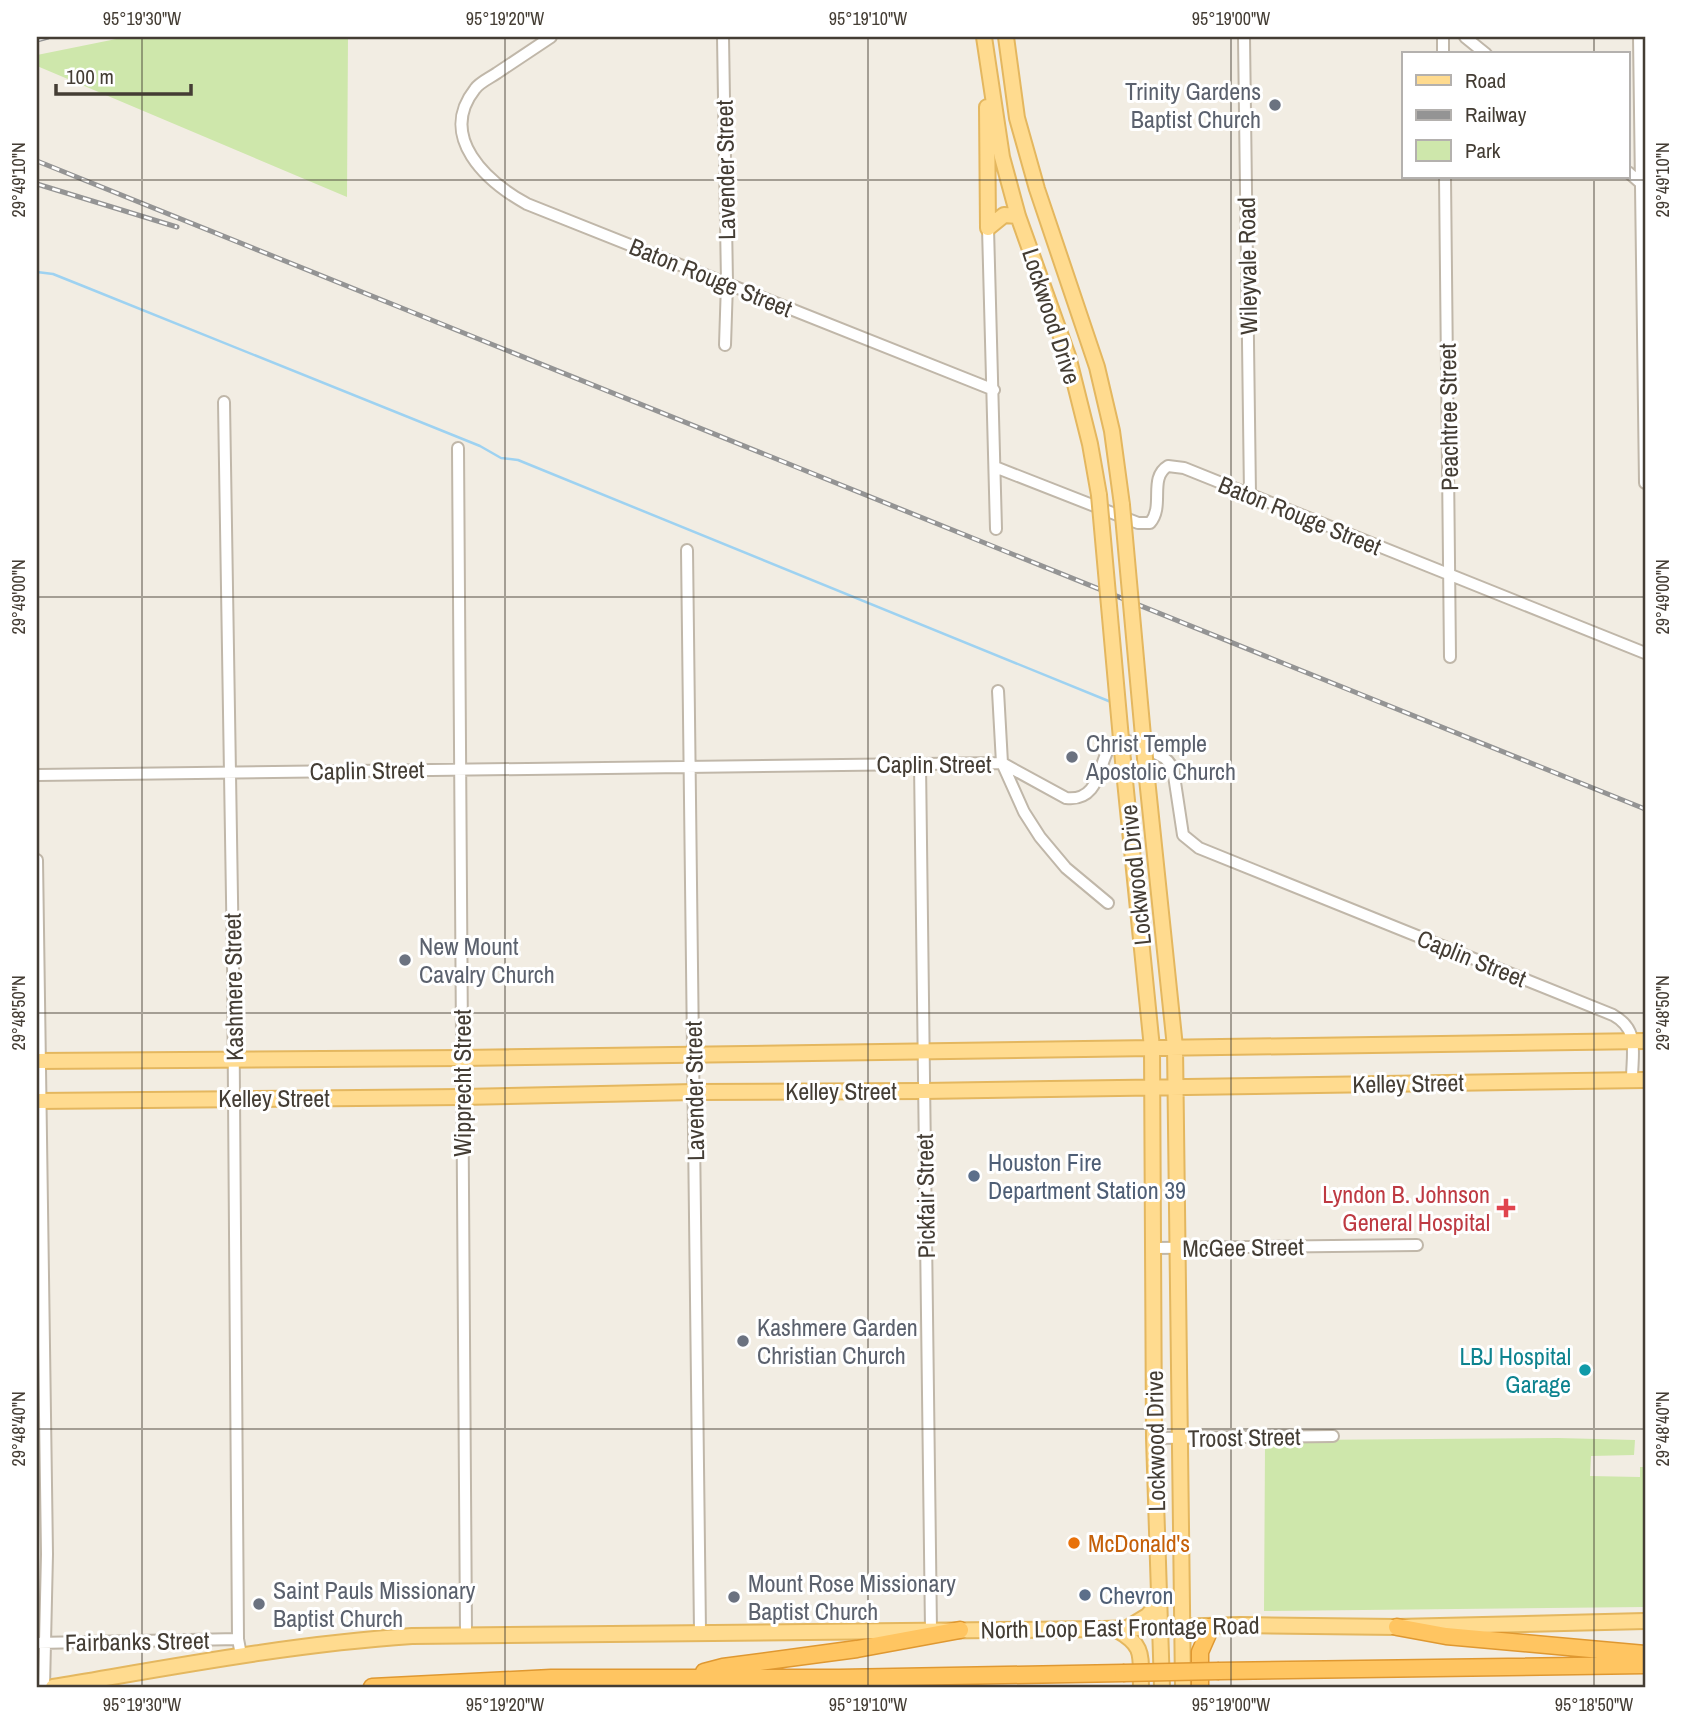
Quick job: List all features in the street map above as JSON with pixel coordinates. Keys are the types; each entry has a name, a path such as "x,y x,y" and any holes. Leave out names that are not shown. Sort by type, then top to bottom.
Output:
{"highway":[{"path":"1200,1687 1200,1652 1211,1627"},
{"path":"1397,1627 1446,1636 1645,1654"},
{"path":"679,1678 723,1667 960,1630"},
{"path":"372,1687 551,1678 1645,1665"}],"main road":[{"name":"Lockwood Drive","path":"984,37 1005,167 1018,216 1068,356 1090,444 1099,495 1152,1048 1154,1438 1163,1687"},
{"name":"Lockwood Drive","path":"1006,37 1017,118 1028,159 1097,367 1112,431 1122,505 1175,1047 1183,1687"},
{"path":"987,63 988,228"},
{"path":"1005,167 1021,166 1028,159"},
{"path":"988,228 1004,215 1018,216"},
{"name":"Kelley Street","path":"38,1061 462,1058 1639,1041"},
{"name":"Kelley Street","path":"38,1100 462,1097 1639,1080"},
{"path":"1141,1687 1138,1647 1132,1638 1120,1629 1147,1616 1160,1602"},
{"name":"North Loop East Frontage Road","path":"53,1687 241,1655 352,1640 466,1634 1397,1627 1645,1621"}],"street":[{"name":"Baton Rouge Street","path":"551,37 475,87 463,113 464,143 476,165 492,181 525,203 994,390"},
{"name":"Lavender Street","path":"723,37 727,284 725,345"},
{"name":"Wileyvale Road","path":"1244,37 1250,495"},
{"path":"1465,37 1484,52"},
{"path":"1639,37 1645,483"},
{"path":"1630,174 1643,186"},
{"name":"Peachtree Street","path":"1445,178 1450,657"},
{"name":"Lockwood Drive","path":"988,228 996,529"},
{"name":"Kashmere Street","path":"224,402 231,772 238,1639 241,1655"},
{"name":"Wipprecht Street","path":"458,448 466,1634"},
{"name":"Baton Rouge Street","path":"995,467 1138,523 1150,523 1156,516 1158,476 1161,470 1168,466 1184,468 1645,653"},
{"name":"Lavender Street","path":"687,550 700,1632"},
{"name":"Lockwood Drive","path":"998,691 1002,763 1024,812 1040,837 1066,867 1108,903"},
{"name":"Caplin Street","path":"37,775 1002,763 1072,799 1083,796 1092,789 1108,752 1118,741 1124,741 1163,756 1169,762 1173,769 1183,835 1199,848 1613,1015 1629,1027 1639,1041"},
{"name":"Pickfair Street","path":"920,763 931,1630"},
{"path":"37,860 44,1687"},
{"path":"1639,1041 1639,1080"},
{"name":"McGee Street","path":"1154,1248 1417,1245"},
{"name":"Troost Street","path":"1154,1438 1333,1436"},
{"name":"Fairbanks Street","path":"42,1643 238,1639"}],"green space":[{"path":"126,37 348,37 347,197 37,66 37,55"},
{"path":"1301,1440 1635,1440 1634,1455 1591,1456 1590,1476 1640,1477 1640,1467 1645,1467 1645,1607 1264,1611 1265,1447 1301,1446"}],"waterway":[{"path":"37,272 53,274 83,286 480,446 501,458 518,460 1111,702"}],"railway":[{"path":"37,40 48,37"},
{"path":"37,161 1645,809"},
{"path":"37,184 177,227"}],"place":[{"name":"Trinity Gardens Baptist Church","path":"1275,105"},
{"name":"Christ Temple Apostolic Church","path":"1072,757"},
{"name":"New Mount Cavalry Church","path":"405,960"},
{"name":"Houston Fire Department Station 39","path":"974,1176"},
{"name":"Lyndon B. Johnson General Hospital","path":"1506,1208"},
{"name":"Kashmere Garden Christian Church","path":"743,1341"},
{"name":"LBJ Hospital Garage","path":"1585,1370"},
{"name":"McDonald's","path":"1074,1543"},
{"name":"Chevron","path":"1085,1595"},
{"name":"Mount Rose Missionary Baptist Church","path":"734,1597"},
{"name":"Saint Pauls Missionary Baptist Church","path":"259,1604"}]}
